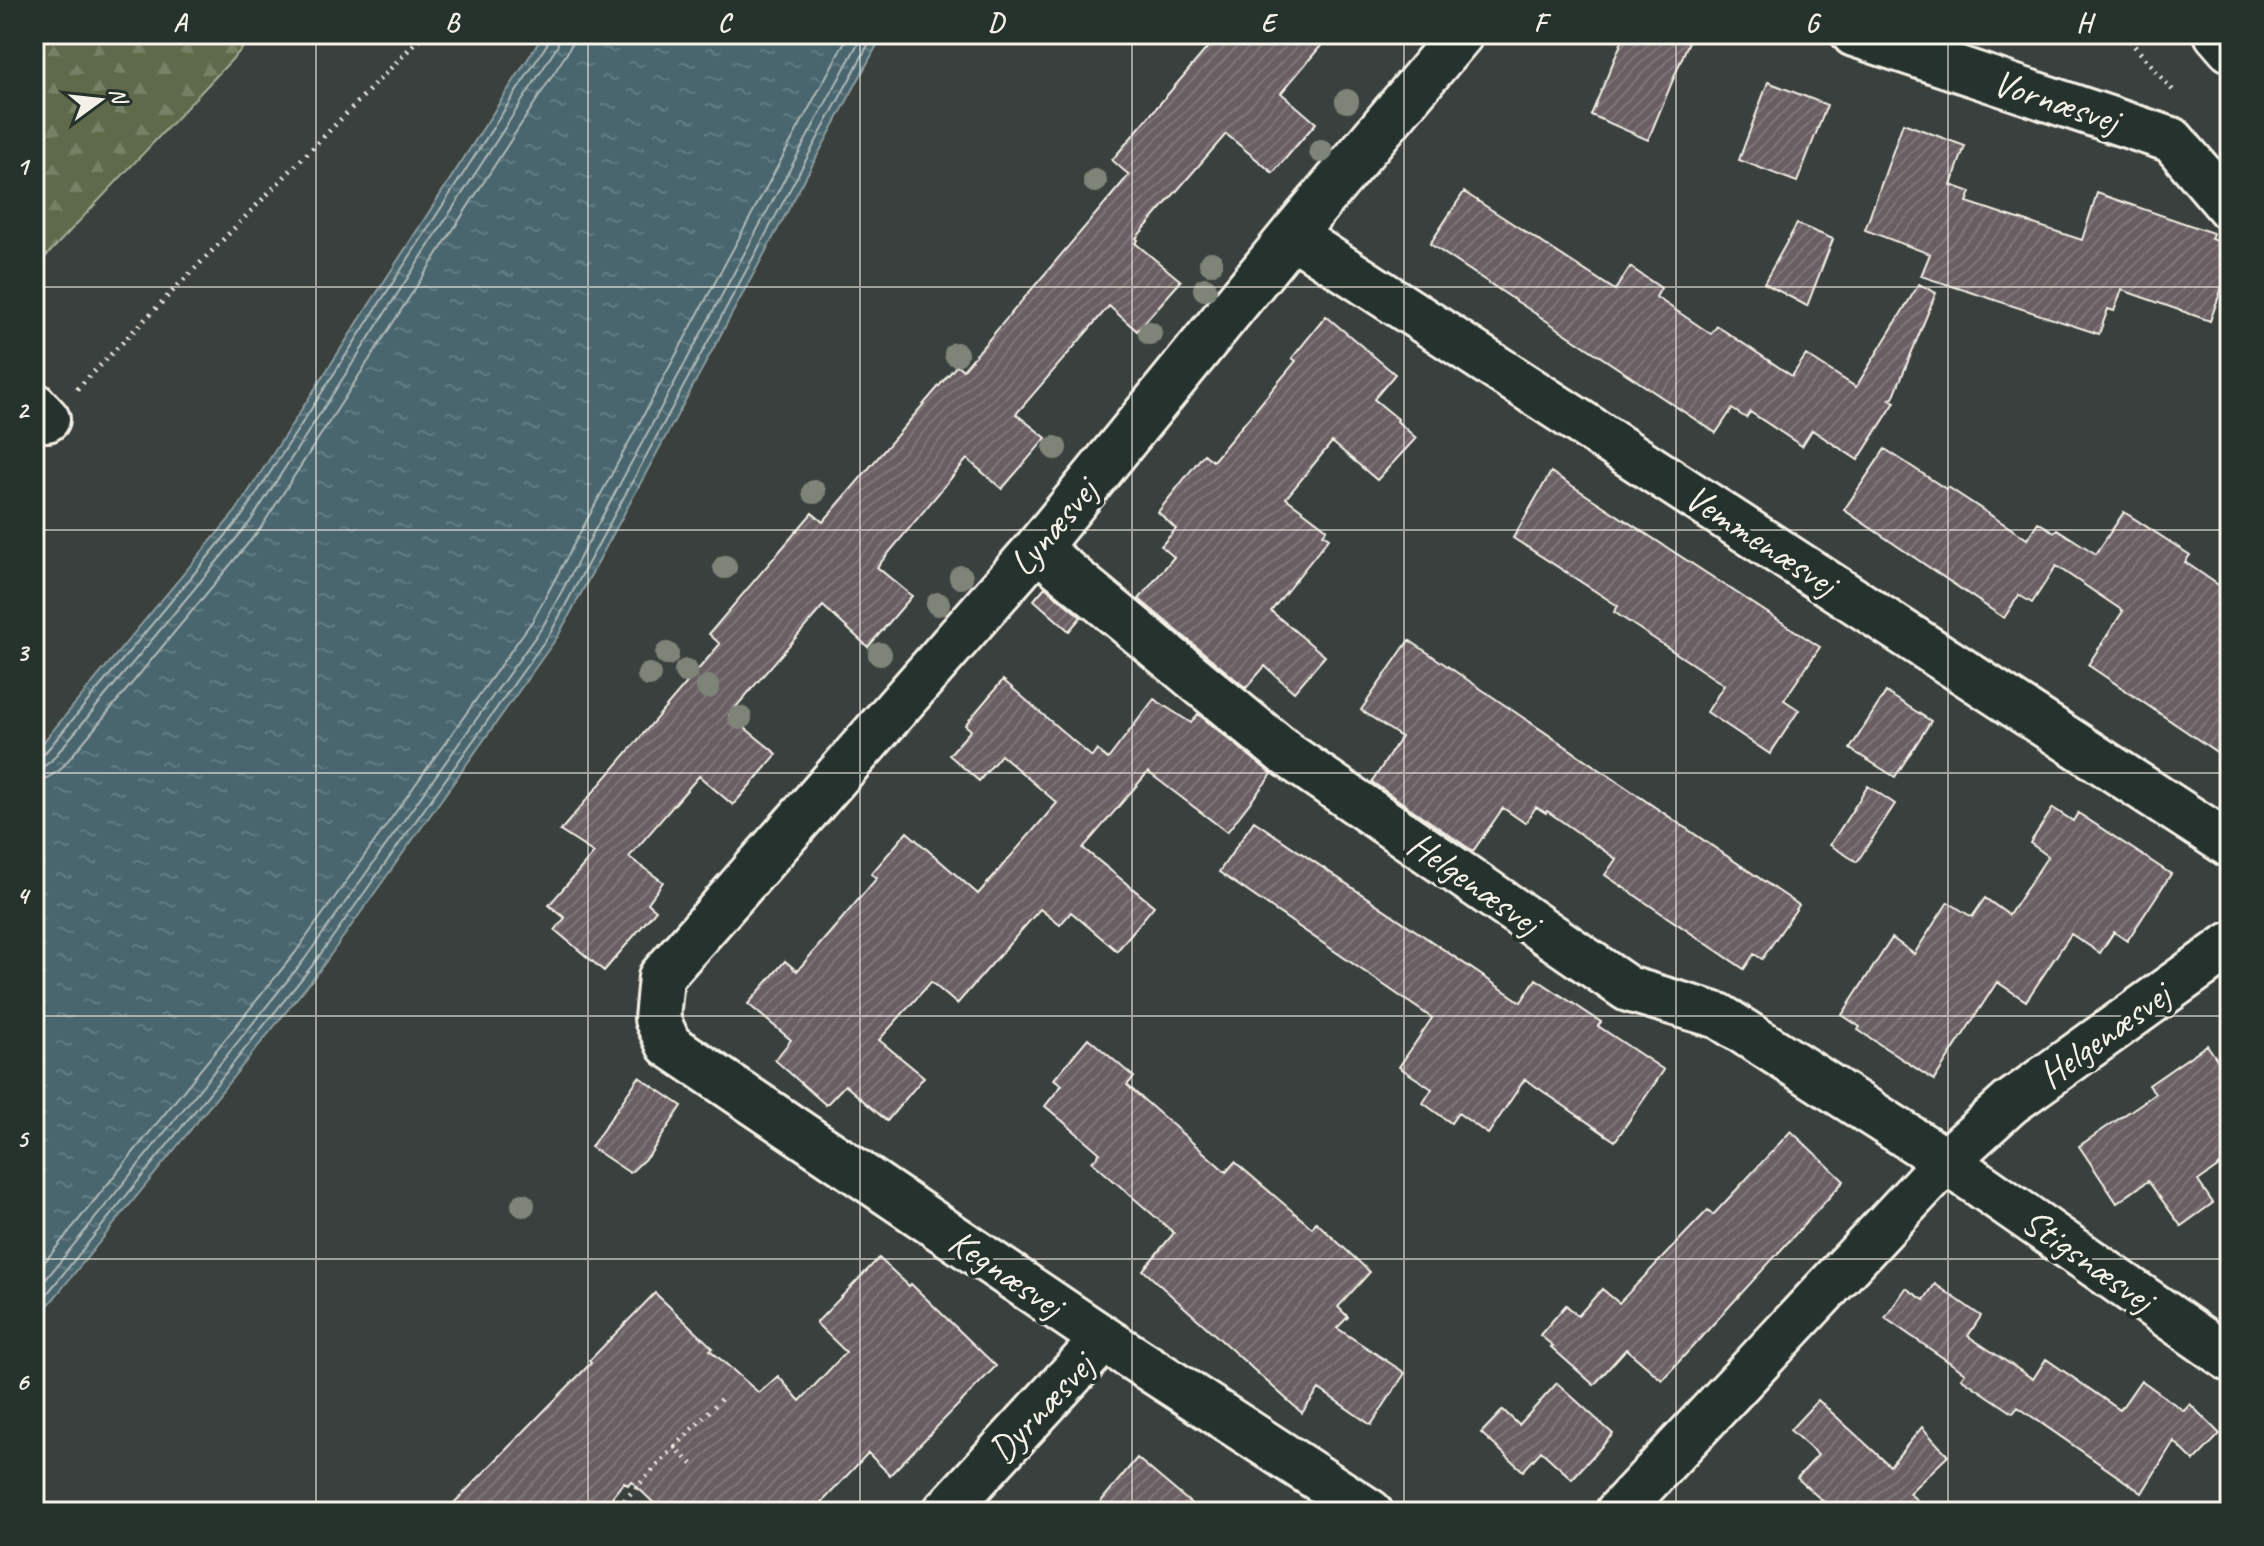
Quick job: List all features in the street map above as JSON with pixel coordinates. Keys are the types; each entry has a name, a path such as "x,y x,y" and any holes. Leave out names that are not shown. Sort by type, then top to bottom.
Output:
{"street":[{"name":"Lynæsvej","path":"657,1019 661,977 1037,548 1292,235 1461,34"},
{"name":"Vornæsvej","path":"1854,34 2172,140 2230,208"},
{"path":"2217,34 2230,49"},
{"name":"Vemmenæsvej","path":"1292,235 2230,845"},
{"name":"Helgenæsvej","path":"1037,548 1285,753 1628,989 1719,1016 1946,1161"},
{"name":"Helgenæsvej","path":"1618,1512 1946,1161 2010,1103 2230,945"},
{"name":"Kegnæsvej","path":"657,1019 669,1045 1104,1339 1370,1512"},
{"name":"Stigsnæsvej","path":"1946,1161 2230,1359"},
{"name":"Dyrnæsvej","path":"945,1512 1104,1339"}],"path":[{"path":"41,412 424,34"},
{"path":"613,1512 721,1399"},
{"path":"675,1447 692,1464"}],"green space":[{"path":"44,34 256,34 34,269 34,46"}],"water":[{"path":"544,34 883,34 558,636 319,971 34,1323 34,753 236,511"}],"building":[{"path":"1219,34 1331,34 1281,93 1316,123 1273,173 1226,134 1136,238 1135,243 1181,281 1137,331 1109,306 1016,414 1046,438 1002,489 967,459 877,567 912,596 868,647 823,606 729,715 777,754 733,805 699,776 629,857 663,882 648,903 656,910 604,971 555,930 565,918 549,905 594,853 560,831 720,644 709,634 812,513 823,522 957,365 963,370 1129,175 1112,160"},
{"path":"1625,34 1692,34 1648,140 1591,115"},
{"path":"1768,82 1827,105 1797,182 1739,160"},
{"path":"1903,123 1965,146 1951,185 1971,192 1967,202 2082,240 2097,193 2213,233 2211,239 2230,246 2230,265 2210,321 2122,290 2114,311 2108,309 2099,334 1921,276 1930,254 1865,230"},
{"path":"1464,192 1615,290 1630,267 1661,288 1656,297 1711,334 1717,326 1792,376 1806,355 1856,387 1919,284 1936,293 1890,399 1895,402 1858,460 1812,430 1802,446 1750,412 1746,418 1732,409 1716,433 1430,244"},
{"path":"1797,224 1833,239 1807,306 1764,283"},
{"path":"1326,316 1395,374 1374,399 1416,438 1377,480 1332,442 1286,498 1327,529 1323,534 1329,538 1271,611 1325,656 1294,692 1265,666 1246,688 1139,599 1174,557 1161,546 1176,529 1158,512 1204,454 1213,461 1296,361 1292,358"},
{"path":"1885,449 2027,539 2038,522 2054,532 2057,529 2096,554 2124,512 2190,555 2185,562 2230,593 2230,761 2088,665 2123,611 2056,566 2032,603 2019,595 2004,618 1844,510"},
{"path":"1551,472 1820,647 1784,700 1799,710 1770,754 1707,712 1724,685 1614,612 1618,606 1513,538"},
{"path":"1045,587 1081,617 1069,631 1034,600"},
{"path":"1409,640 1799,905 1762,959 1754,954 1744,969 1605,875 1616,859 1547,811 1536,807 1525,823 1503,808 1473,851 1372,782 1401,737 1361,710"},
{"path":"1003,680 1092,757 1097,750 1108,759 1154,699 1191,723 1198,714 1272,774 1227,832 1148,772 1083,848 1154,906 1117,951 1071,912 1060,925 1040,909 957,1004 931,982 879,1040 924,1077 887,1121 845,1085 826,1105 775,1060 791,1040 748,1004 785,961 797,971 877,878 871,874 907,832 978,894 1057,803 1001,755 979,781 949,755 971,730 965,725"},
{"path":"1886,692 1931,721 1895,777 1850,749"},
{"path":"1868,786 1895,804 1857,862 1830,845"},
{"path":"2053,808 2073,821 2078,813 2171,874 2127,941 2114,932 2100,953 2071,934 2026,1001 1997,982 1934,1080 1858,1030 1860,1027 1842,1015 1892,938 1914,954 1948,902 1972,917 1985,898 2009,915 2048,856 2030,843"},
{"path":"1254,821 1521,1002 1536,979 1601,1022 1598,1026 1664,1070 1615,1141 1525,1079 1488,1134 1458,1113 1451,1123 1423,1103 1432,1089 1399,1067 1432,1018 1219,872"},
{"path":"1088,1038 1134,1077 1127,1085 1226,1172 1235,1162 1312,1228 1316,1222 1370,1272 1338,1307 1348,1317 1337,1328 1405,1373 1371,1425 1319,1389 1302,1413 1143,1270 1174,1233 1092,1162 1100,1153 1045,1106 1062,1085 1054,1079"},
{"path":"2207,1045 2230,1078 2230,1158 2198,1181 2213,1203 2181,1226 2148,1181 2117,1203 2079,1146 2155,1094 2149,1085"},
{"path":"639,1077 682,1106 650,1154 630,1173 591,1147"},
{"path":"1791,1131 1844,1181 1662,1380 1626,1349 1594,1385 1540,1335 1566,1305 1578,1316 1602,1289 1619,1303 1708,1210 1713,1215"},
{"path":"879,1258 909,1286 911,1284 996,1366 890,1475 868,1453 813,1512 663,1512 631,1481 628,1485 624,1482 600,1512 445,1512 655,1293 713,1348 710,1350 759,1393 778,1376 800,1401 846,1352 816,1323"},
{"path":"1935,1284 1981,1316 1968,1336 2033,1379 2046,1359 2120,1410 2141,1380 2184,1411 2190,1404 2220,1434 2194,1461 2174,1441 2142,1493 2018,1407 2013,1413 1961,1378 1965,1373 1885,1318 1906,1288 1924,1300"},
{"path":"1557,1383 1613,1434 1572,1479 1541,1451 1523,1471 1481,1433 1503,1410 1519,1425"},
{"path":"1818,1400 1890,1466 1922,1427 1948,1456 1909,1493 1930,1512 1835,1512 1797,1478 1818,1455 1790,1430"},
{"path":"1137,1458 1201,1512 1092,1512"}]}
